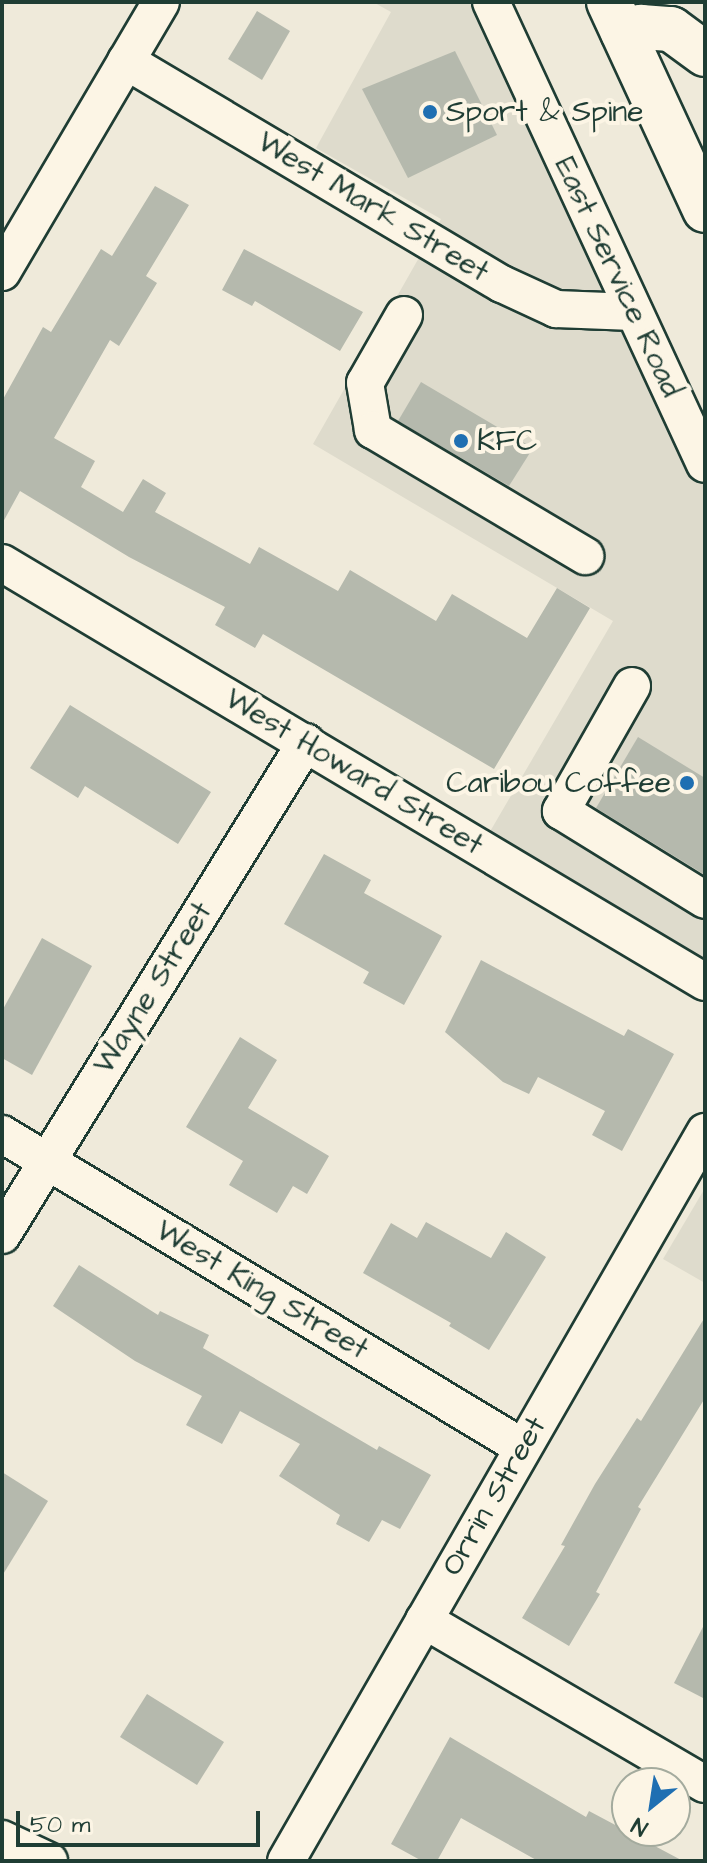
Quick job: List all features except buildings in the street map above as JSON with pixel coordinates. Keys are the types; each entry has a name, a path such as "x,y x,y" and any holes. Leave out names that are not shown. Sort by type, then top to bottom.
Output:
{"highway":[{"path":"690,2 705,34"},
{"path":"616,17 641,27 671,29 705,54"},
{"path":"616,17 705,210"}],"street":[{"path":"2,272 161,2"},
{"name":"East Service Road","path":"491,2 705,464"},
{"name":"West Mark Street","path":"126,61 511,289 556,309 633,312"},
{"path":"404,315 365,383 373,430 585,556"},
{"name":"West Howard Street","path":"2,563 705,982"},
{"path":"632,686 561,811 705,900"},
{"name":"Wayne Street","path":"2,1235 306,742"},
{"name":"Orrin Street","path":"286,1861 705,1132"},
{"name":"West King Street","path":"2,1134 522,1447"},
{"path":"424,1620 705,1784"},
{"path":"2,1839 49,1861"}],"shaded area":[{"path":"373,2 505,2 705,435 705,969 488,835 613,621 313,444 441,219 316,148 391,12"},
{"path":"705,1188 705,1283 663,1259"}],"place":[{"name":"Sport & Spine","path":"430,112"},
{"name":"KFC","path":"461,441"},
{"name":"Caribou Coffee","path":"687,783"}]}
